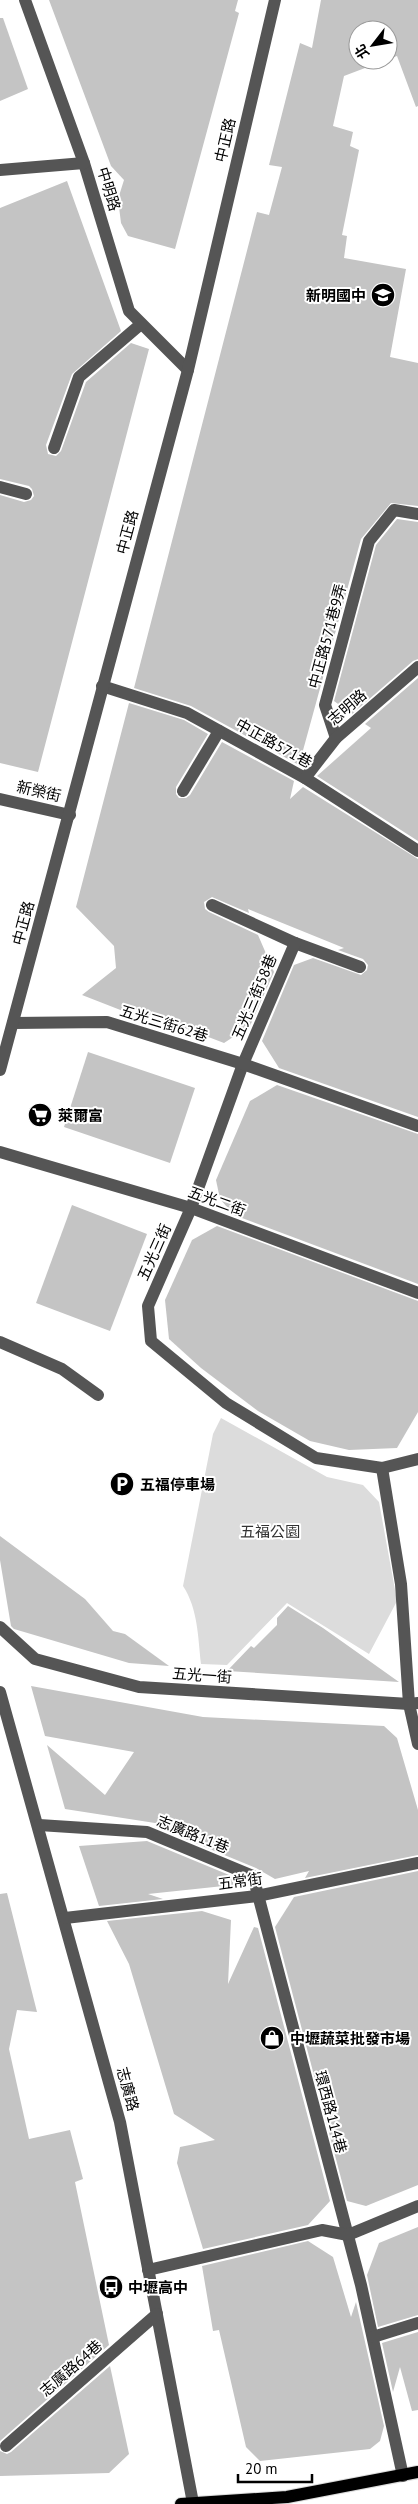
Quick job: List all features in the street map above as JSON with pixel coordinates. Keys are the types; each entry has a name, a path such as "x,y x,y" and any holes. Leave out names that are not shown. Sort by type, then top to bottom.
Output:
{"main road":[{"path":"190,2504 287,2497 418,2472"}],"street":[{"name":"中明路","path":"25,0 84,163 129,311 188,370"},
{"name":"中正路","path":"0,1070 188,370 275,0"},
{"path":"0,170 84,163"},
{"path":"54,448 79,377 142,324"},
{"path":"0,488 26,494"},
{"name":"中正路571巷9弄","path":"336,738 325,706 369,541 394,510 418,514"},
{"name":"志明路","path":"305,778 336,738 418,667"},
{"name":"中正路571巷","path":"102,686 187,713 305,778 418,851"},
{"path":"183,791 219,731"},
{"name":"新榮街","path":"0,799 70,815"},
{"name":"五光三街58巷","path":"212,905 295,943 360,967"},
{"name":"五光三街58巷","path":"243,1064 295,943"},
{"name":"五光三街62巷","path":"13,1022 107,1022 243,1064"},
{"path":"243,1064 418,1126"},
{"name":"五光三街","path":"243,1064 191,1208 148,1306 150,1341 226,1403 316,1458 382,1468 418,1459"},
{"name":"五光二街","path":"0,1152 191,1208 418,1293"},
{"path":"0,1342 62,1369 98,1395"},
{"path":"382,1468 401,1584 418,1744"},
{"name":"五光一街","path":"0,1626 35,1659 139,1687 413,1703"},
{"name":"志廣路","path":"0,1692 65,1918 120,2122 157,2314 190,2504"},
{"name":"志廣路11巷","path":"39,1825 147,1832 253,1876 257,1896"},
{"name":"五常街","path":"65,1918 257,1896 418,1863"},
{"name":"環西路114巷","path":"257,1896 348,2236 373,2337 403,2476"},
{"path":"148,2270 322,2230 348,2236 418,2206"},
{"name":"志廣路64巷","path":"6,2446 157,2314"},
{"path":"373,2337 418,2323"}],"green space":[{"name":"五福公園","path":"221,1418 327,1477 363,1485 379,1502 397,1601 369,1654 287,1603 227,1665 201,1664 192,1604 183,1586 213,1434"}],"building":[{"path":"49,0 238,0 235,11 239,13 175,249 128,236 121,223 118,199 124,180 111,166"},
{"path":"321,0 418,0 418,106 416,107 398,59 398,20 348,20 348,70 360,70 344,76 333,126 353,132 350,146 359,150 342,235 347,236 344,258 406,269 390,357 418,363 418,506 391,503 361,539 299,765 191,706 134,688 257,212 269,215 282,167 269,165 300,43 312,48"},
{"path":"0,18 3,18 28,89 0,101"},
{"path":"67,181 121,331 72,374 46,445 48,454 56,456 61,451 86,382 131,343 149,349 38,772 0,763 0,495 24,502 31,500 34,496 29,486 0,479 0,208"},
{"path":"397,519 418,522 418,659 413,661 352,714 334,701 376,545"},
{"path":"418,678 418,841 317,776 371,728 365,724"},
{"path":"129,703 184,720 208,734 176,787 176,794 179,798 186,798 190,795 222,742 294,781 290,799 303,787 418,859 418,1117 279,1068 262,1041 294,965 313,958 361,975 367,970 368,965 363,959 338,950 344,948 248,909 249,913 212,897 204,902 205,909 209,912 258,935 274,972 250,1026 224,1043 125,1005 123,1011 82,995 116,968 114,946 76,907"},
{"path":"88,1052 195,1088 170,1163 64,1127"},
{"path":"277,1085 418,1134 418,1284 234,1215 220,1199 216,1180 250,1101"},
{"path":"72,1205 147,1234 110,1331 36,1303"},
{"path":"217,1226 418,1301 418,1412 397,1448 349,1450 310,1441 258,1411 201,1368 169,1339 165,1300 192,1240"},
{"path":"0,1536 85,1599 113,1631 125,1634 169,1666 129,1663 14,1629 11,1626 0,1560"},
{"path":"288,1606 323,1628 399,1682 227,1671 251,1646 254,1648 277,1625 277,1618"},
{"path":"31,1686 203,1717 384,1726 397,1738 418,1810 418,1855 305,1878 309,1871 275,1879 256,1868 183,1838 199,1837 200,1830 65,1809 47,1745 105,1795 134,1752 45,1736"},
{"path":"147,1841 234,1877 233,1885 148,1894 163,1899 99,1906 79,1846"},
{"path":"418,1871 418,2185 366,2206 347,2201 275,1927 294,1897"},
{"path":"7,1893 37,2012 17,2010 9,2049 29,2139 70,2130 83,2179 75,2182 109,2345 0,2441 0,1894"},
{"path":"202,1911 231,1920 228,1984 254,1927 258,1928 330,2201 308,2225 203,2249 177,2163 180,2147 215,2140 174,2114 129,1964 107,1921"},
{"path":"418,2227 418,2315 378,2327 367,2275 379,2243"},
{"path":"308,2241 333,2257 351,2317 356,2302 384,2426 380,2441 370,2449 260,2461 246,2447 219,2330 213,2331 202,2266"},
{"path":"418,2332 418,2410 412,2411 400,2367 393,2392 382,2343"},
{"path":"110,2366 129,2454 109,2473 0,2476 0,2451 7,2454 11,2452"}],"place":[{"name":"新明國中","path":"383,295"},
{"name":"萊爾富","path":"40,1115"},
{"name":"五福停車場","path":"122,1484"},
{"name":"中壢蔬菜批發市場","path":"272,2038"},
{"name":"中壢高中","path":"111,2287"}]}
